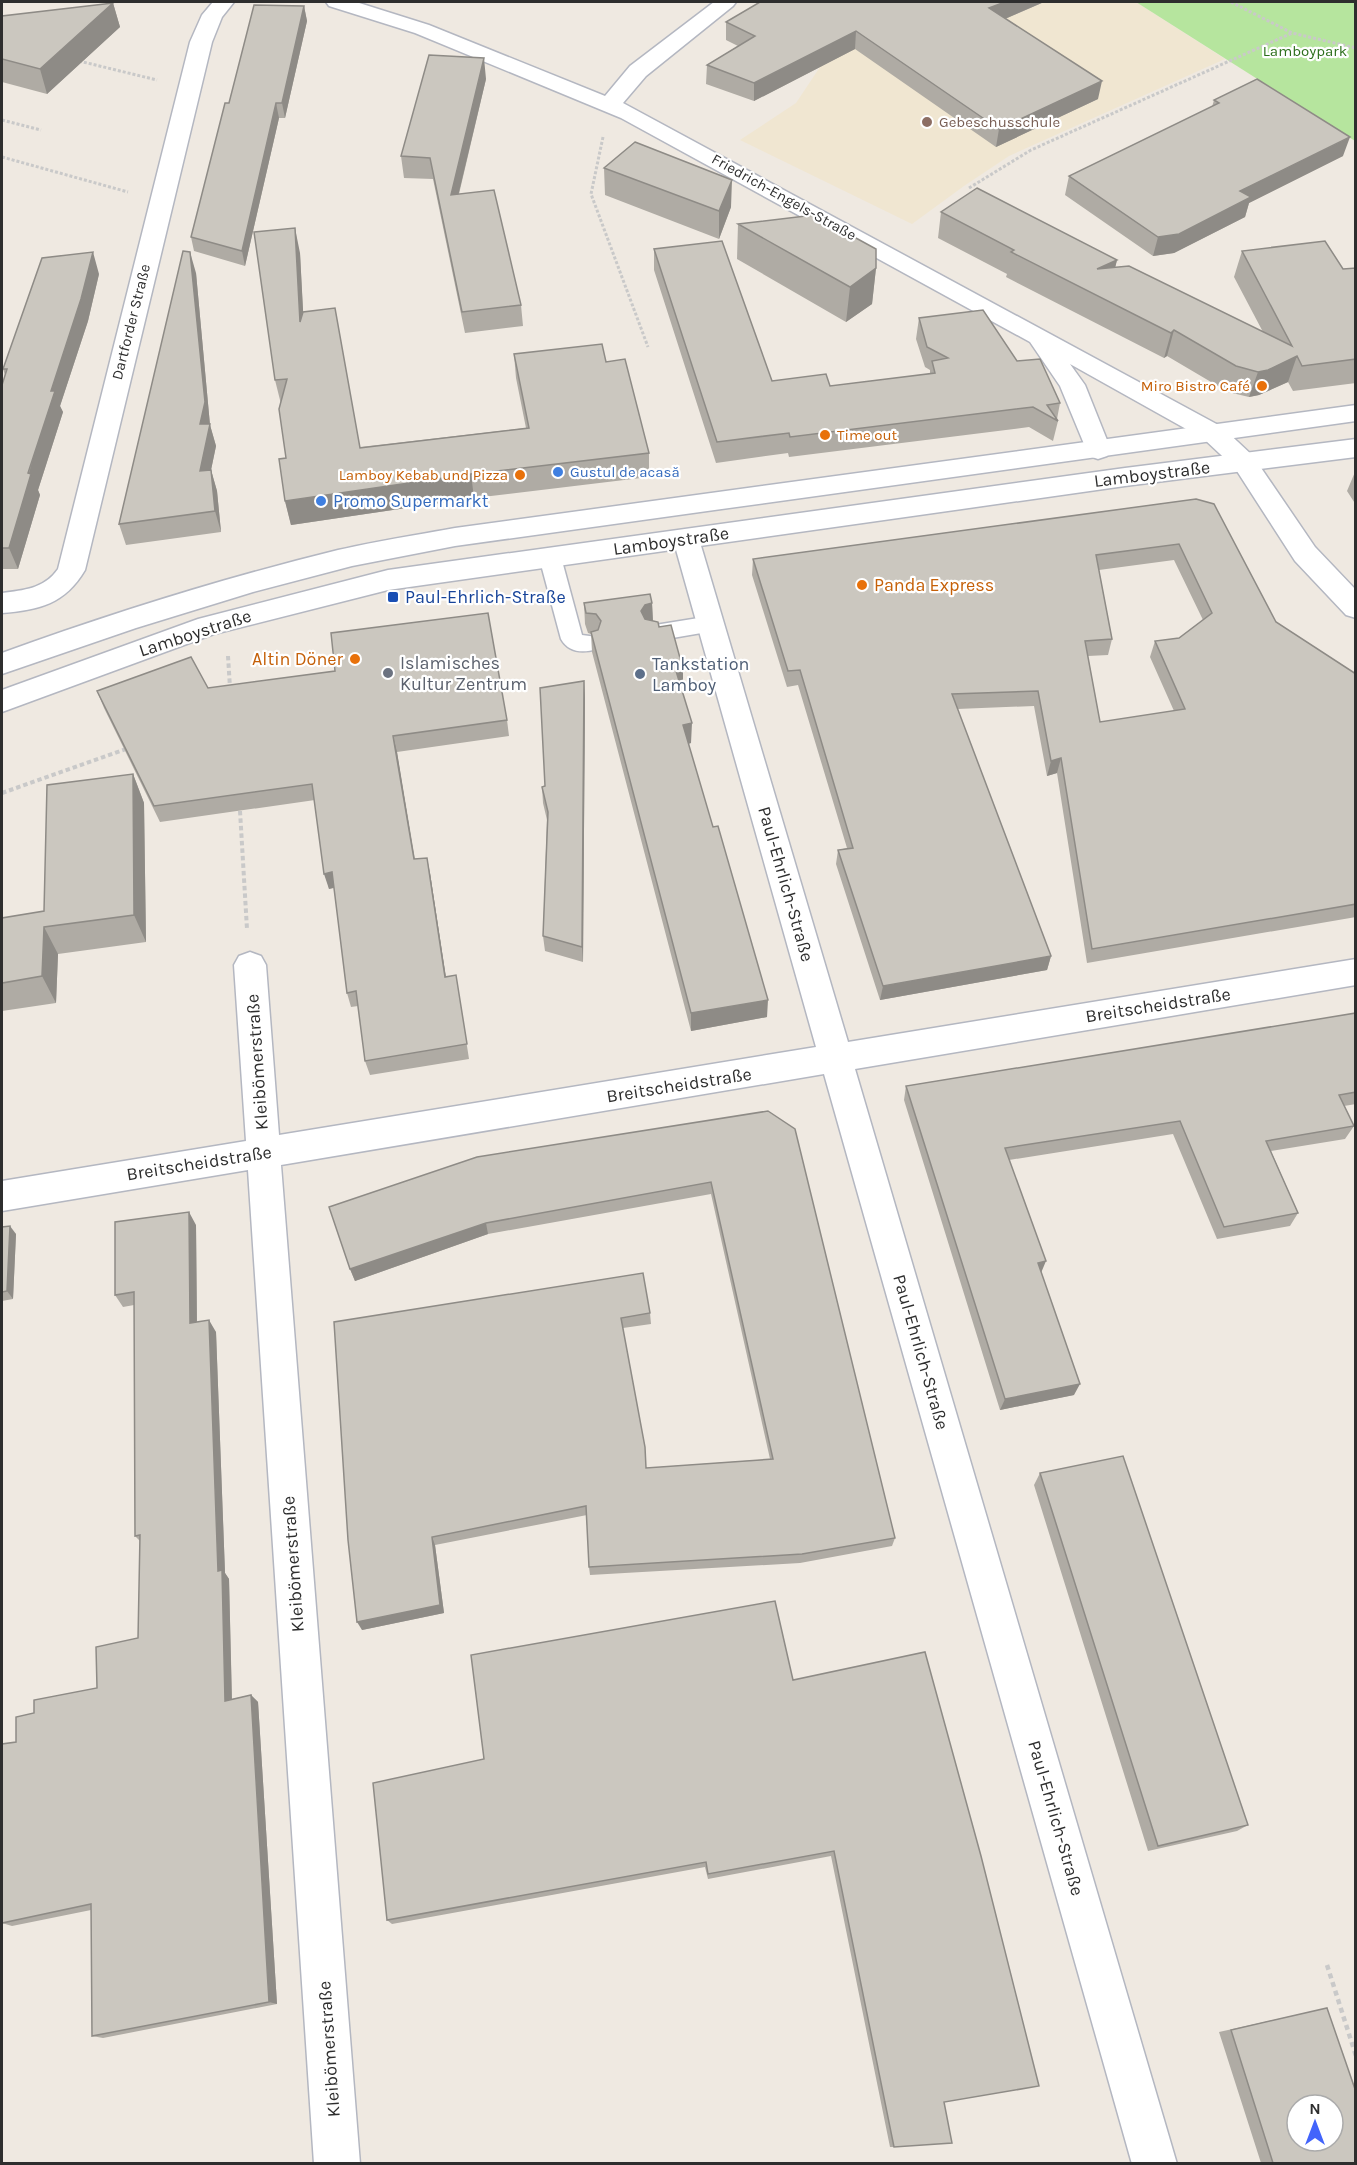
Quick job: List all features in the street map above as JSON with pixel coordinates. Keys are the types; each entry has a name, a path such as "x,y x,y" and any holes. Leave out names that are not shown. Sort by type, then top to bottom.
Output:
{"street":[{"name":"Dartforder Straße","path":"2,603 53,592 65,582 70,570 189,88 206,26 224,2"},
{"name":"Friedrich-Engels-Straße","path":"336,2 422,29 551,83 610,104 716,159 1034,333 1213,434 1244,462 1305,554 1356,608"},
{"path":"610,104 638,70 726,2"},
{"path":"1034,333 1059,364 1072,385 1098,450"},
{"name":"Lamboystraße","path":"2,664 163,608 339,560 455,537 1356,413"},
{"name":"Lamboystraße","path":"2,701 208,626 388,580 1356,448"},
{"name":"Paul-Ehrlich-Straße","path":"686,539 1155,2163"},
{"name":"Kleibömerstraße","path":"249,966 337,2163"},
{"name":"Breitscheidstraße","path":"2,1196 1356,972"}],"lane":[{"path":"550,557 572,639 577,643 589,643"},
{"path":"656,633 711,624"}],"path":[{"path":"1231,2 1292,33 1356,48"},
{"path":"969,188 1031,150 1292,33"},
{"path":"79,61 189,88"},
{"path":"610,104 591,194 648,347"},
{"path":"2,120 42,130"},
{"path":"2,157 161,201"},
{"path":"227,650 231,692"},
{"path":"2,793 131,748"},
{"path":"240,811 249,966"},
{"path":"1327,1965 1356,2056"}],"shaded area":[{"name":"Gebeschusschule","path":"949,2 1136,2 1225,59 1009,156 912,224 740,140 796,103 820,67 812,62"}],"green space":[{"name":"Lamboypark","path":"1136,2 1355,2 1355,141"}],"building":[{"path":"760,2 1005,2 989,8 1102,81 999,129 856,31 754,83 707,65 755,36 726,22"},
{"path":"113,3 40,69 2,59 2,16"},
{"path":"254,5 304,6 282,103 276,103 242,251 191,237 225,103 229,103"},
{"path":"429,55 484,58 451,195 494,190 521,305 462,312 430,158 401,156"},
{"path":"1257,79 1350,137 1240,191 1251,197 1179,234 1158,237 1069,176 1219,103 1214,100"},
{"path":"635,142 732,180 719,211 604,168"},
{"path":"977,188 1117,260 1097,269 1129,266 1292,346 1242,251 1325,241 1343,269 1356,268 1356,359 1302,366 1297,356 1268,370 1258,372 1236,366 1174,330 1171,333 1011,252 1014,250 941,212"},
{"path":"814,215 876,249 876,268 850,287 738,224"},
{"path":"295,228 300,322 303,312 335,308 360,448 529,428 514,354 602,344 606,362 625,359 649,453 471,474 285,501 279,459 286,458 279,409 287,379 275,380 254,232"},
{"path":"722,241 772,381 826,374 830,386 935,373 932,361 948,358 927,347 919,318 983,310 1017,361 1040,359 1060,403 1047,405 1058,421 1033,407 790,437 789,433 717,442 654,249"},
{"path":"183,251 190,252 205,402 200,424 210,424 200,471 211,470 215,511 119,524"},
{"path":"93,252 81,299 51,391 55,391 28,473 31,474 9,548 2,548 2,385 7,369 3,369 42,258"},
{"path":"1196,499 1214,504 1276,622 1356,674 1356,904 1092,949 1061,758 1051,761 1038,691 952,694 1051,956 883,986 838,850 853,848 800,670 788,671 753,559","holes":["1179,544 1212,613 1179,638 1155,641 1185,709 1100,722 1085,641 1112,639 1096,555"]},
{"path":"650,594 652,603 645,605 641,611 645,619 658,622 659,627 671,625 683,669 676,671 692,723 683,725 713,827 718,826 768,1000 691,1013 591,632 598,630 601,621 596,614 586,613 584,603"},
{"path":"488,613 507,720 393,736 414,859 427,858 445,977 456,975 467,1044 365,1061 356,991 347,993 332,872 324,874 312,784 154,806 97,691 191,657 208,688 335,671 331,633"},
{"path":"584,681 582,947 543,936 548,812 542,787 545,786 540,688"},
{"path":"133,774 134,915 44,927 42,976 2,983 2,918 44,911 47,785"},
{"path":"1356,1013 1356,1092 1339,1095 1354,1126 1266,1141 1298,1213 1224,1227 1180,1121 1005,1148 1046,1261 1038,1263 1080,1384 1005,1399 906,1086"},
{"path":"768,1111 795,1129 895,1538 802,1554 589,1567 586,1506 432,1537 440,1605 357,1622 348,1540 334,1322 643,1273 650,1313 621,1318 645,1447 646,1468 773,1459 711,1182 486,1223 350,1269 329,1207 477,1157"},
{"path":"189,1212 190,1323 209,1320 218,1571 222,1570 225,1701 251,1695 269,2002 92,2036 91,1904 2,1923 2,1744 16,1742 16,1717 34,1713 34,1700 97,1688 96,1647 138,1638 140,1535 135,1536 134,1292 115,1295 115,1222"},
{"path":"10,1226 7,1291 2,1292 2,1227"},
{"path":"1123,1456 1248,1825 1158,1846 1040,1473"},
{"path":"775,1601 793,1680 925,1652 981,1856 1039,2086 944,2102 952,2143 894,2147 834,1851 708,1874 706,1862 387,1920 373,1783 484,1759 471,1655"},
{"path":"1327,2008 1356,2092 1356,2163 1273,2163 1231,2030"}],"place":[{"name":"Gebeschusschule","path":"927,122"},
{"name":"Miro Bistro Café","path":"1262,386"},
{"name":"Time out","path":"825,435"},
{"name":"Gustul de acasă","path":"558,472"},
{"name":"Lamboy Kebab und Pizza","path":"520,475"},
{"name":"Promo Supermarkt","path":"321,501"},
{"name":"Panda Express","path":"862,585"},
{"name":"Paul-Ehrlich-Straße","path":"393,597"},
{"name":"Altin Döner","path":"355,659"},
{"name":"Islamisches Kultur Zentrum","path":"388,673"},
{"name":"Tankstation Lamboy","path":"640,674"}]}
